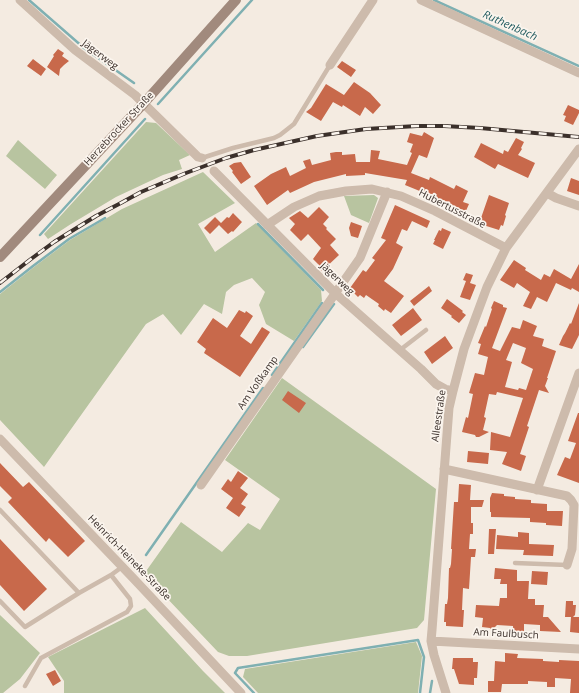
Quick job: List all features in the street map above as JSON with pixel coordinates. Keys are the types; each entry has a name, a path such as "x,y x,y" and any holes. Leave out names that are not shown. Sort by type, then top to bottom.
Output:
{"main road":[{"name":"Herzebrocker Straße","path":"0,257 144,103 236,0"}],"street":[{"name":"Jägerweg","path":"20,0 75,50 135,94 198,157 202,158"},
{"path":"330,65 373,0"},
{"path":"421,0 579,73"},
{"name":"Alleestraße","path":"446,693 431,641 449,408 453,391 464,349 474,322 487,287 506,248 579,149"},
{"name":"Jägerweg","path":"214,171 335,293 436,384 453,391"},
{"name":"Hubertusstraße","path":"267,225 294,207 319,196 346,191 372,189 401,196 435,211 506,248"},
{"path":"335,293 360,258 387,192"},
{"path":"547,193 556,198 579,206"},
{"name":"Am Voßkamp","path":"201,485 335,293"},
{"path":"537,490 576,389 579,373"},
{"name":"Heinrich-Heineke-Straße","path":"0,439 241,693"},
{"path":"444,469 567,496 574,505 572,550 567,565"},
{"name":"Am Faulbusch","path":"431,641 579,649"}],"lane":[{"path":"202,158 280,135 294,124 330,65"},
{"path":"400,350 426,330"},
{"path":"0,510 78,593"},
{"path":"515,563 567,565"},
{"path":"0,601 25,627 78,593 111,575 122,566"},
{"path":"25,686 41,658 127,612 131,606 130,599 111,575"}],"green space":[{"path":"146,122 156,123 190,155 179,160 182,169 163,175 116,197 48,239 44,234"},
{"path":"18,140 57,175 45,189 6,156"},
{"path":"203,172 235,203 198,224 215,252 256,223 321,290 322,301 294,341 266,324 259,305 265,292 252,278 234,285 226,292 222,314 204,304 181,335 163,314 146,324 44,467 0,420 0,294 70,240 122,209"},
{"path":"374,195 378,198 369,223 351,215 344,196"},
{"path":"282,378 436,489 424,620 417,628 247,656 229,656 218,652 144,574 181,522 222,552 248,523 260,530 280,499 225,460"},
{"path":"145,608 225,693 64,693 64,681 48,657"},
{"path":"0,615 40,653 20,679 3,693 0,693"},
{"path":"416,642 422,656 418,693 258,693 243,677 245,669"}],"building":[{"path":"58,49 64,53 62,56 69,61 60,69 59,76 47,67"},
{"path":"33,59 46,69 41,76 27,66"},
{"path":"342,61 356,70 351,77 337,67"},
{"path":"354,82 370,93 381,105 373,114 365,107 360,116 343,105 342,107 333,102 321,121 306,112 311,108 326,84 344,95"},
{"path":"568,105 579,110 573,125 564,121 566,116 563,115"},
{"path":"424,132 434,138 427,158 419,155 411,173 429,180 430,177 454,189 456,185 468,191 463,202 469,204 465,213 456,211 427,194 405,185 407,180 365,173 365,175 346,176 346,174 314,182 290,193 288,190 267,205 254,186 271,174 286,167 290,176 306,168 303,161 310,159 312,165 331,160 330,153 336,152 342,152 342,155 355,154 356,162 370,162 371,150 380,151 378,159 407,165 412,153 410,152 413,144 407,142 410,133 422,136"},
{"path":"516,138 524,142 518,155 535,163 528,178 498,164 495,169 474,157 481,143 503,154 504,150 508,152"},
{"path":"241,162 251,177 241,184 229,166 234,163"},
{"path":"571,178 579,181 579,195 567,191"},
{"path":"489,195 509,203 503,226 501,225 499,230 480,224"},
{"path":"395,205 430,221 427,228 412,221 407,231 402,229 396,243 403,247 393,269 384,281 404,296 391,313 385,309 384,311 378,306 379,304 366,295 364,298 360,295 358,297 353,292 354,290 350,288 363,270 366,272 375,260 372,258 386,240 381,238"},
{"path":"319,207 329,217 323,224 336,239 330,245 339,255 322,271 317,267 319,265 313,259 321,248 308,234 301,241 290,230 295,224 289,218 300,211 308,218"},
{"path":"233,213 242,222 233,232 232,231 228,234 219,225 210,234 204,228 215,217 221,223 227,217 229,218"},
{"path":"351,222 362,226 358,238 351,236 349,228"},
{"path":"442,228 451,232 443,249 433,244 439,230 441,231"},
{"path":"514,260 526,268 525,270 541,280 544,274 550,277 554,269 571,279 579,264 579,292 556,283 547,302 537,297 531,309 523,306 530,292 517,283 514,288 500,280"},
{"path":"466,273 473,275 470,283 476,285 470,300 460,297 466,281 463,280"},
{"path":"429,286 432,291 414,306 410,301"},
{"path":"447,299 466,315 459,323 441,308"},
{"path":"494,301 507,308 492,348 500,351 512,327 520,329 523,320 537,326 533,336 544,339 542,346 556,351 545,386 549,393 539,390 527,426 529,427 520,454 526,456 521,471 502,464 507,452 490,450 491,432 510,437 523,398 497,392 496,395 489,394 483,430 489,432 476,437 475,435 462,432 466,417 468,418 473,394 469,393 475,373 484,375 488,357 478,354 481,344 478,343 485,326 486,327 492,309 491,308","holes":["513,343 526,348 521,363 533,369 526,390 505,387 512,362 506,360"]},
{"path":"579,303 579,335 572,349 559,345 570,323 571,324"},
{"path":"413,308 422,320 401,336 392,325"},
{"path":"239,310 245,313 246,311 253,316 240,336 251,344 262,327 270,332 240,377 204,353 206,349 197,342 213,318 227,328"},
{"path":"445,336 453,348 432,364 424,352"},
{"path":"288,391 306,403 299,413 282,400"},
{"path":"578,413 579,483 557,475 565,457 570,459 576,443 568,441"},
{"path":"468,451 489,453 488,464 467,462"},
{"path":"0,463 23,487 29,482 85,541 68,557 49,538 46,542 8,502 12,498 0,486"},
{"path":"238,471 248,478 240,488 248,494 241,504 246,507 239,517 226,508 233,498 221,489 228,479 231,482"},
{"path":"459,484 471,485 470,500 484,500 482,507 471,507 473,534 470,534 469,549 476,549 475,557 471,557 469,589 463,588 463,627 446,626 446,622 444,622 445,604 447,604 448,598 449,568 451,564 454,502 458,502"},
{"path":"492,493 504,494 504,496 515,497 515,499 531,500 531,503 547,504 547,511 563,511 562,526 530,522 530,518 491,517 490,498"},
{"path":"489,529 496,529 494,554 488,554"},
{"path":"518,532 529,533 529,544 554,545 553,556 523,555 524,550 496,549 497,535 518,537"},
{"path":"0,539 47,589 24,611 0,585"},
{"path":"495,568 517,570 517,581 529,581 528,599 535,599 535,605 544,605 543,617 548,617 561,632 540,631 540,625 524,624 524,634 513,633 513,626 497,625 492,630 490,628 482,627 483,618 475,617 476,605 499,606 500,598 507,598 507,584 500,584 501,579 494,579"},
{"path":"532,571 548,572 547,585 531,584"},
{"path":"566,601 573,601 573,605 576,605 575,615 573,617 579,617 579,633 570,632 571,617 565,617"},
{"path":"505,653 518,654 517,658 543,659 543,661 579,661 579,693 570,693 571,679 555,678 555,687 547,687 547,682 528,681 528,684 502,684 501,692 488,692 488,681 494,681 495,661 505,662"},
{"path":"453,658 473,658 473,662 478,662 477,678 474,678 474,685 459,684 454,669 452,669"},
{"path":"55,670 61,681 53,686 46,674"}],"waterway":[{"path":"29,0 84,48 134,83"},
{"path":"158,104 252,0"},
{"name":"Ruthenbach","path":"434,0 579,66"},
{"path":"40,235 145,119"},
{"path":"0,292 69,239 105,218"},
{"path":"258,224 323,290"},
{"path":"272,375 322,303"},
{"path":"303,347 334,304"},
{"path":"146,555 263,388"},
{"path":"254,693 235,673 238,668 418,640 424,657 420,693"},
{"path":"430,693 432,681"}],"railway":[{"path":"0,283 54,242 96,216 141,192 226,158 254,150 317,136 366,129 417,126 480,128 579,137"}]}
